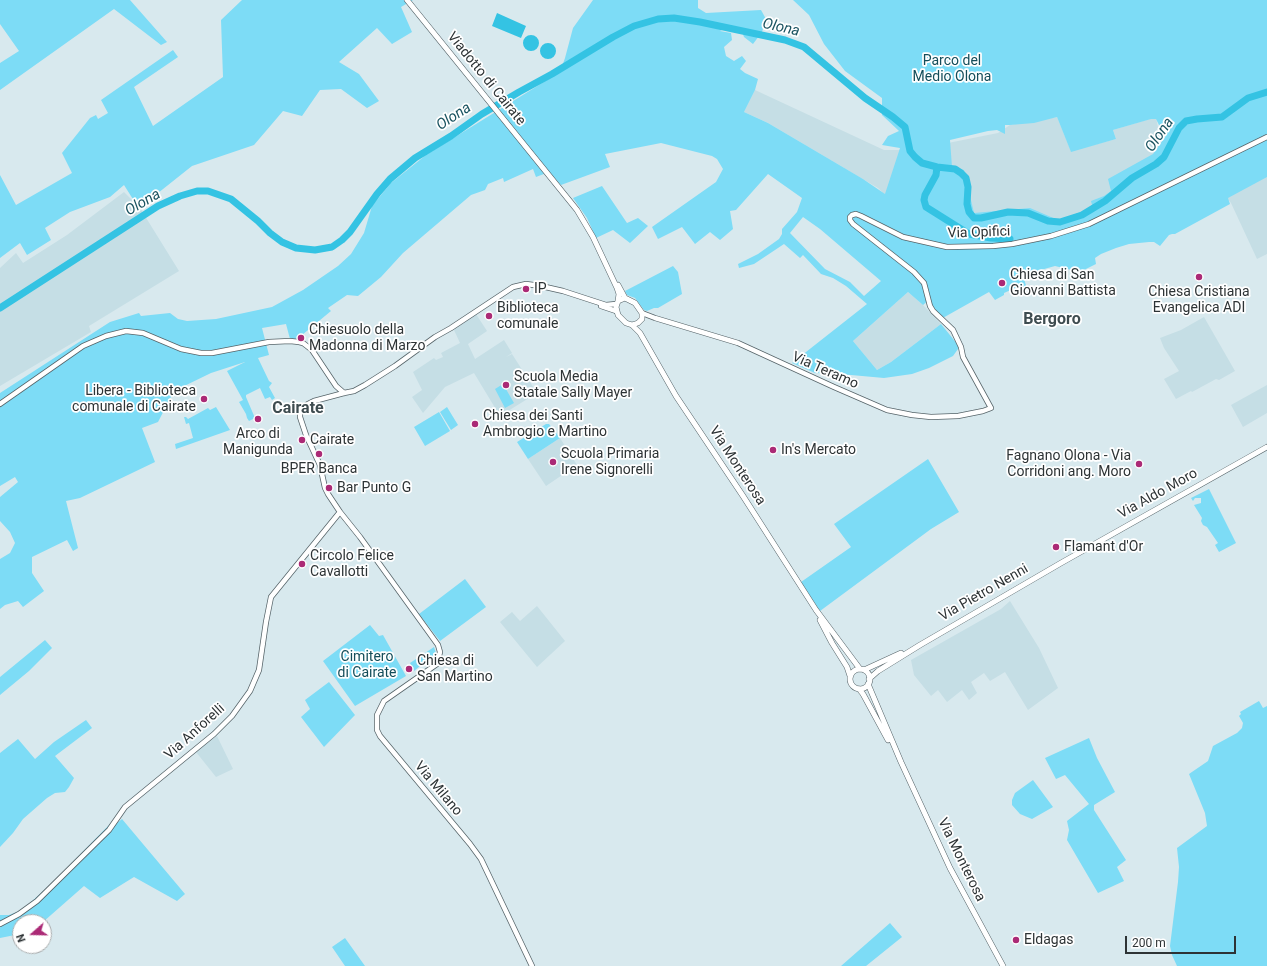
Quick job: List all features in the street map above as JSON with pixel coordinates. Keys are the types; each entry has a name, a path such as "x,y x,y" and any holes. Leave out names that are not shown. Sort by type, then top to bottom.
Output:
{"main road":[{"name":"Viadotto di Cairate","path":"407,0 547,172 583,219 610,271"},
{"path":"610,271 625,298 635,303 642,313 640,321 632,325 621,319 616,311 619,294 610,271"},
{"path":"617,303 625,298"},
{"name":"Via Monterosa","path":"640,321 640,333"},
{"name":"Via Monterosa","path":"632,325 640,333 676,396 743,496 816,610 862,670"},
{"name":"Via Aldo Moro","path":"1061,563 1267,447"},
{"name":"Via Pietro Nenni","path":"869,681 878,671 920,644 1061,563"},
{"name":"Via Monterosa","path":"816,610 832,643 847,667 850,676"},
{"name":"Via Pietro Nenni","path":"862,670 920,644"},
{"path":"855,670 862,670 867,672 869,681 866,686 859,689 852,684 850,676 855,670"},
{"name":"Via Monterosa","path":"869,681 901,762 950,868 1003,966"},
{"name":"Via Monterosa","path":"859,689 901,762"}],"street":[{"name":"Via Opifici","path":"991,408 963,358 961,347 953,330 933,311 930,306 924,283 914,272 853,224 850,220 852,215 856,214 903,237 947,247 1012,244 1051,236 1089,224 1267,137"},
{"path":"340,512 325,488 320,466 306,435 300,417 300,410 308,404 344,392 354,391 365,385 395,366 435,337 452,328 513,287 526,284 548,287 606,305 617,303"},
{"path":"595,301 601,306 616,311"},
{"name":"Via Teramo","path":"642,313 738,343 834,388 887,410 912,416 945,417 970,414 991,408"},
{"name":"Via Teramo","path":"640,321 655,318"},
{"path":"0,404 74,352 92,342 126,331 139,332 181,349 201,353 212,353 279,341 303,343 312,350 336,386 344,392"},
{"path":"334,395 336,392 336,386"},
{"name":"Via Milano","path":"340,512 360,537 438,645 440,652 437,664 384,701 377,715 377,730 380,736 480,858 532,966"},
{"name":"Via Anforelli","path":"0,924 19,914 37,901 109,830 125,807 214,734 232,716 250,691 259,670 271,597 340,512"}],"shaded area":[{"path":"497,13 526,26 521,38 492,26"},
{"path":"531,35 537,37 539,43 537,49 531,51 525,49 523,43 525,37"},
{"path":"548,43 554,45 556,51 554,57 548,59 542,57 540,51 542,45"},
{"path":"755,90 884,150 905,150 948,143 998,133 1010,125 1057,117 1071,151 1116,139 1113,130 1156,117 1160,148 1093,208 1057,221 917,226 878,188 768,123 744,112"},
{"path":"1267,174 1267,254 1257,259 1231,203 1227,198"},
{"path":"124,192 140,208 179,271 89,326 91,332 0,386 0,268 16,253 23,263 67,235"},
{"path":"908,292 941,324 891,362 877,370 853,341"},
{"path":"476,314 487,331 468,344 475,359 504,340 512,353 506,357 512,354 537,393 500,416 474,373 445,387 423,413 412,397 422,390 413,372 434,358 436,360 443,357 441,353 460,343 454,330"},
{"path":"1204,317 1235,371 1219,380 1216,379 1176,399 1164,379 1179,371 1164,348 1160,338 1181,330"},
{"path":"1267,385 1267,413 1243,427 1231,405"},
{"name":"Scuola Primaria Irene Signorelli","path":"560,438 577,465 546,486 528,459"},
{"path":"1010,601 1039,648 1058,688 1028,710 1005,672 990,681 984,673 971,682 977,693 969,700 962,690 947,702 938,690 931,696 914,675 911,660 1001,609"},
{"path":"537,606 565,641 537,667 500,622 512,612 520,621"},
{"path":"217,736 233,769 216,777 196,752"}],"green space":[{"path":"0,0 130,0 167,42 161,45 114,9 0,90 0,63 19,51 0,24"},
{"path":"242,0 413,0 401,7 412,32 392,44 377,28 339,62 359,74 379,101 367,108 341,89 320,90 302,116 283,111 254,145 192,166 153,197 136,204 124,185 110,197 70,212 45,228 51,240 27,255 20,243 0,258 0,175 16,205 72,173 62,153 90,118 96,115 98,119 108,113 101,100 173,50 178,57 134,87 153,126 223,77 221,20"},
{"name":"Parco del Medio Olona","path":"593,0 698,0 698,8 706,13 761,10 766,19 762,32 753,44 744,37 741,29 730,26 720,31 731,33 732,40 724,47 726,56 734,61 742,56 746,61 740,69 758,79 755,90 744,112 768,123 863,179 885,194 900,148 882,145 888,136 899,131 882,115 882,98 845,71 824,44 809,15 793,0 1267,0 1267,177 1228,198 1230,204 1175,234 1169,235 1160,246 1154,242 1149,242 1129,244 1116,248 1095,258 1096,264 1080,272 1055,266 1023,275 1027,289 1014,294 1013,289 1004,293 1004,295 995,300 989,292 941,319 929,300 923,305 908,292 853,341 877,370 891,362 941,324 958,345 958,349 953,356 929,368 912,374 884,378 815,373 792,363 867,304 846,286 833,278 821,274 803,255 800,258 784,244 754,264 739,268 738,264 758,254 779,239 782,234 782,229 797,212 802,198 768,174 736,210 730,211 733,229 720,240 710,232 695,244 682,227 658,239 652,227 716,182 723,169 717,159 712,156 661,143 605,154 610,167 561,185 549,172 536,177 533,169 504,182 503,178 488,184 485,190 471,195 403,253 381,277 358,296 347,295 328,308 331,311 296,340 290,339 286,324 262,328 269,355 258,358 269,381 272,383 269,387 275,398 272,400 270,397 265,399 260,388 246,395 255,418 249,421 247,418 239,402 243,400 227,371 245,362 211,373 174,391 158,422 142,428 155,462 80,498 66,501 78,548 73,551 67,540 32,557 32,573 44,591 23,607 18,601 5,605 0,609 0,559 10,553 15,543 10,532 0,521 0,497 18,482 15,477 0,486 0,393 110,322 139,313 141,316 170,313 178,319 187,321 216,319 272,307 303,290 338,266 351,254 364,233 372,206 391,183 426,155 560,72 573,28","holes":["1057,117 1071,152 1116,139 1113,130 1151,119 1156,119 1165,137 1153,154 1108,179 1111,191 1104,196 1091,201 1092,205 1087,210 1058,220 1030,208 974,213 964,170 952,167 950,140 997,130 1005,134 1005,125 1034,123","803,217 820,229 881,281 864,296 850,282 825,269 790,233"]},
{"path":"602,186 627,223 638,218 648,226 630,243 613,230 596,238 587,218 573,198"},
{"path":"673,266 678,272 682,294 658,308 647,311 644,310 635,298 627,295 625,291"},
{"path":"503,384 514,403 505,408 495,389"},
{"path":"216,407 230,430 176,449 175,444 193,438 189,423 186,424 184,417 188,419 208,408 210,410"},
{"path":"447,407 458,425 451,430 440,412"},
{"path":"439,412 450,431 425,446 414,427"},
{"path":"546,424 549,424 560,438 528,459 517,442"},
{"path":"928,459 959,512 931,529 820,611 801,582 851,547 834,524"},
{"path":"1209,489 1236,543 1219,552 1215,545 1218,543 1207,527 1203,525 1201,521 1202,518 1194,505 1201,503 1201,498 1195,498 1193,501 1191,498"},
{"path":"465,579 486,607 440,641 419,614"},
{"name":"Cimitero di Cairate","path":"370,625 379,636 383,635 406,676 355,706 323,661"},
{"path":"45,640 52,648 29,671 0,695 0,677"},
{"path":"434,647 436,653 414,671 410,663"},
{"path":"329,682 355,715 324,747 301,717 310,709 305,700"},
{"path":"1259,701 1263,708 1267,706 1267,966 1177,966 1170,946 1178,882 1179,867 1177,848 1207,826 1205,813 1189,774 1208,761 1213,746 1237,733 1242,728 1243,723 1239,716 1241,714 1240,712"},
{"path":"86,720 92,728 55,756 74,778 69,787 65,792 55,793 47,798 23,819 0,847 0,753 18,739 35,759 54,742"},
{"path":"1089,738 1097,758 1115,792 1094,805 1094,810 1126,860 1117,867 1124,881 1098,893 1067,840 1069,830 1067,821 1089,804 1065,775 1056,779 1045,758"},
{"path":"1033,780 1053,807 1032,819 1020,814 1012,805 1012,800 1015,793"},
{"path":"122,819 185,894 177,901 134,877 100,898 84,886 52,914 12,914 12,936 0,938 0,915 9,915 22,910 50,885 110,824 116,824"},
{"path":"890,923 902,937 866,966 841,966"},
{"path":"345,938 365,966 345,966 332,947"}],"waterway":[{"name":"Olona","path":"0,308 158,206 180,196 197,191 208,191 231,199 270,233 282,242 296,248 315,250 332,247 350,232 377,194 390,179 415,158 451,136 482,114 613,37 634,26 658,19 674,18 700,22 785,40 804,47 865,98 905,127 910,151 922,163 937,167 955,169 966,178 968,187 967,204 969,212 974,218 981,218 1008,212 1028,213 1048,221 1060,222 1082,215 1105,201 1132,178 1156,164 1164,157 1179,128 1186,121 1222,117 1248,98 1267,92"},
{"name":"Olona","path":"937,167 936,175 925,195 924,200 926,207 969,234 991,238 1010,239"}],"place":[{"name":"Chiesa Cristiana Evangelica ADI","path":"1199,277"},
{"name":"Chiesa di San Giovanni Battista","path":"1002,283"},
{"name":"IP","path":"526,289"},
{"name":"Biblioteca comunale","path":"489,316"},
{"name":"Chiesuolo della Madonna di Marzo","path":"301,338"},
{"name":"Scuola Media Statale Sally Mayer","path":"506,385"},
{"name":"Libera - Biblioteca comunale di Cairate","path":"204,399"},
{"name":"Arco di Manigunda","path":"258,419"},
{"name":"Chiesa dei Santi Ambrogio e Martino","path":"475,424"},
{"name":"Cairate","path":"302,440"},
{"name":"In's Mercato","path":"773,450"},
{"name":"BPER Banca","path":"319,454"},
{"name":"Scuola Primaria Irene Signorelli","path":"553,462"},
{"name":"Fagnano Olona - Via Corridoni ang. Moro","path":"1139,464"},
{"name":"Bar Punto G","path":"329,488"},
{"name":"Flamant d'Or","path":"1056,547"},
{"name":"Circolo Felice Cavallotti","path":"302,564"},
{"name":"Chiesa di San Martino","path":"409,669"},
{"name":"Eldagas","path":"1016,940"}],"district":[{"name":"Bergoro","path":"1052,320"},
{"name":"Cairate","path":"298,409"}]}
